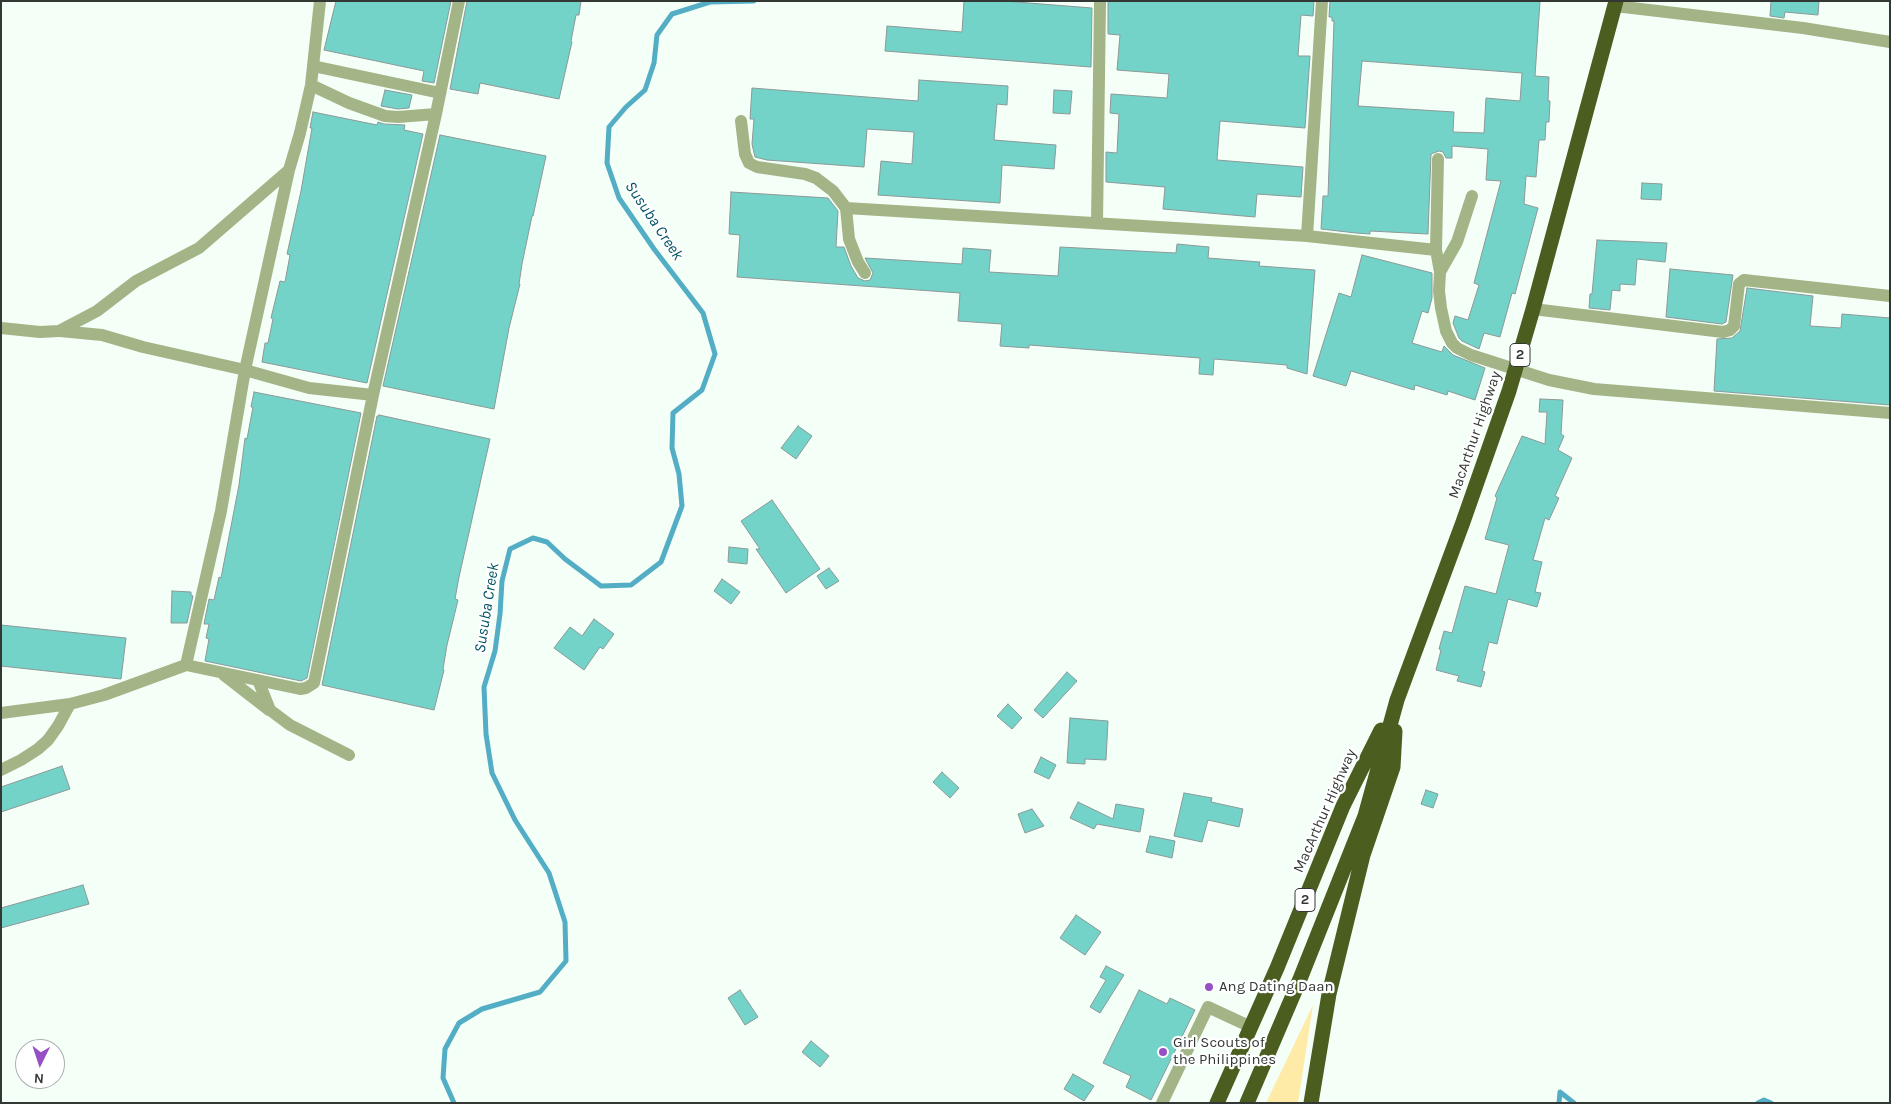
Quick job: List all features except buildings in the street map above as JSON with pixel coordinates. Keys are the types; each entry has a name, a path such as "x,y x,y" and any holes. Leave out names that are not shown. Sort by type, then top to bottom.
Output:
{"highway":[{"name":"MacArthur Highway","path":"1247,1103 1300,979 1365,816 1397,700 1463,522 1515,370 1533,310 1615,4"},
{"name":"MacArthur Highway","path":"1217,1103 1277,968 1343,806 1397,700"},
{"path":"1311,1103 1329,994 1351,897 1363,854 1393,767 1397,700"}],"lane":[{"path":"186,665 221,511 245,370 289,170 311,85 320,1"},
{"path":"1,713 70,704 104,695 186,665 300,689 310,686 315,679 373,395 436,114 459,1"},
{"path":"1307,236 1322,1"},
{"path":"1097,223 1100,2"},
{"path":"1615,4 1803,28 1890,42"},
{"path":"313,66 440,93"},
{"path":"311,85 349,104 385,116 398,117 436,114"},
{"path":"741,121 745,154 750,162 757,167 805,174 816,178 833,191 846,208 849,239 858,262 865,273"},
{"path":"1438,158 1436,250 1440,272 1439,291 1446,331 1457,348 1471,355 1515,370 1575,386 1890,413"},
{"path":"59,331 97,310 136,280 199,248 289,170"},
{"path":"1440,272 1457,242 1472,196"},
{"path":"846,208 1307,236 1436,250"},
{"path":"1533,310 1723,332 1730,330 1734,326 1738,284 1744,280 1890,296"},
{"path":"1,328 102,335 164,352 245,370 309,388 373,395"},
{"path":"222,673 290,725 349,755"},
{"path":"258,680 270,710"},
{"path":"1,770 21,760 48,740 70,704"},
{"path":"1162,1103 1208,1007 1251,1027"}],"shaded area":[{"path":"1313,1005 1298,1103 1266,1103"}],"waterway":[{"name":"Susuba Creek","path":"454,1103 443,1078 445,1049 459,1023 482,1009 540,992 566,961 565,922 549,873 515,820 492,773 486,734 484,687 495,651 502,581 510,549 533,538 547,542 565,559 601,586 631,585 661,562 682,506 679,474 672,448 673,413 702,390 715,354 703,313 654,249 619,198 607,163 609,127 626,107 645,90 654,63 657,35 672,14 710,2 754,1"},
{"path":"1559,1103 1560,1092 1574,1103"},
{"path":"1758,1103 1764,1100 1771,1103"}],"place":[{"name":"Ang Dating Daan","path":"1209,987"},
{"name":"Girl Scouts of the Philippines","path":"1163,1052"}]}
